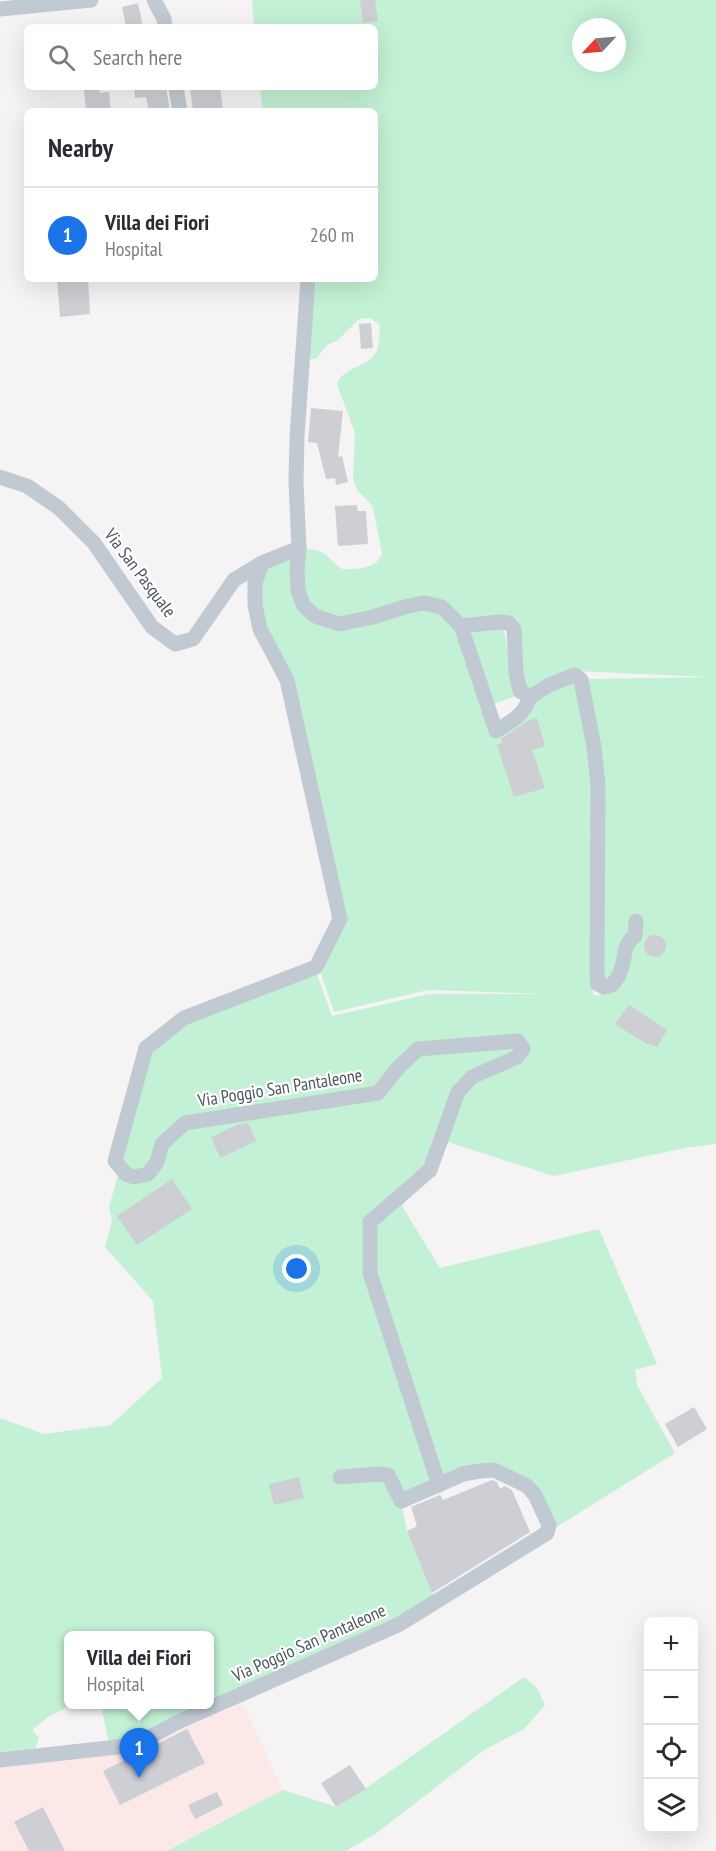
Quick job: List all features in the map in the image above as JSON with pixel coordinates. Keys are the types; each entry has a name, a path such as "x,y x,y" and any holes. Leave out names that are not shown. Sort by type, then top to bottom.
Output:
{"street":[{"path":"0,9 91,0"},
{"path":"154,0 165,24"},
{"path":"176,90 180,108"},
{"path":"308,282 296,483 298,591 304,606 315,616 339,624 424,603 442,607 461,626 496,731 518,717 526,708 530,697 549,685 575,675 581,680 594,747 598,785 598,984 604,987 612,985 620,973 626,947 635,936 636,921"},
{"name":"Via San Pasquale","path":"0,477 27,486 59,508 94,543 152,627 175,644 193,639 234,580 262,563 299,548"},
{"name":"Via Poggio San Pantaleone","path":"214,1706 398,1625 547,1533 549,1525 535,1495 527,1486 494,1470 463,1474 439,1485 370,1273 370,1222 430,1170 458,1092 472,1077 517,1057 523,1049 518,1041 417,1049 378,1093 185,1122 162,1144 157,1162 148,1174 134,1178 126,1174 115,1161 146,1048 184,1018 316,967 340,919 287,680 260,629 255,605 255,584 262,563"},
{"path":"461,626 509,623 514,629 516,673 520,691 530,697"},
{"path":"340,1477 388,1475 401,1501 439,1485"},
{"name":"Via Poggio San Pantaleone","path":"0,1760 109,1751 135,1745 208,1709"}],"shaded area":[{"path":"243,1704 283,1790 163,1851 0,1851 0,1766 126,1752"}],"green space":[{"path":"252,0 716,0 716,1144 685,1148 554,1176 441,1140 430,1170 402,1206 440,1268 599,1229 657,1364 635,1370 637,1385 675,1453 547,1533 549,1525 535,1495 515,1479 494,1470 463,1474 401,1501 407,1531 434,1597 389,1629 214,1706 214,1631 64,1631 64,1709 48,1717 32,1730 39,1738 32,1756 0,1762 0,1418 44,1434 111,1425 162,1378 153,1301 105,1247 112,1221 109,1207 152,1051 191,1020 316,972 332,1016 429,994 546,994 428,990 334,1012 319,968 343,919 290,679 263,629 258,605 258,584 265,565 296,553 295,592 301,608 314,619 338,627 424,606 440,610 458,628 495,735 520,719 529,710 532,699 574,678 578,682 591,748 595,786 593,995 601,995 602,785 598,747 585,677 587,679 709,677 574,671 547,681 530,692 523,688 518,627 511,619 462,622 441,603 430,599 417,599 339,620 313,609 307,603 301,576 303,549 321,552 342,569 370,566 382,554 373,507 357,490 353,478 355,433 337,384 345,374 373,356 378,347 380,325 370,318 359,319 338,340 327,345 316,359 308,359 316,282 378,282 378,108 263,108 260,90 378,90 378,24 254,24","holes":["485,1043 493,1047 420,1054 400,1071 398,1068 418,1049"]},
{"path":"502,628 516,696 490,705 468,636 474,631"},
{"path":"524,1677 537,1688 545,1705 524,1729 484,1750 378,1832 346,1851 166,1851 283,1790 337,1807"},
{"path":"102,1709 208,1709 176,1723 135,1745 110,1748"}],"building":[{"path":"360,0 375,0 378,21 363,23"},
{"path":"138,3 142,24 125,24 122,7"},
{"path":"84,90 109,92 111,108 86,108"},
{"path":"134,90 166,90 170,108 148,108 146,97 135,98"},
{"path":"190,90 220,90 223,108 193,108"},
{"path":"57,282 88,282 90,314 60,317"},
{"path":"371,323 373,348 361,349 359,324"},
{"path":"311,408 343,411 338,457 342,456 348,482 336,485 335,478 326,479 317,443 308,442"},
{"path":"357,505 358,511 366,511 368,544 338,546 335,506"},
{"path":"537,718 545,746 532,750 545,788 514,797 497,745 502,743 501,739 527,721"},
{"path":"655,935 665,942 666,946 659,956 655,957 645,950 644,946 651,936"},
{"path":"629,1005 667,1030 657,1047 649,1043 648,1045 615,1024"},
{"path":"248,1123 256,1141 220,1158 211,1137 239,1124"},
{"path":"172,1179 192,1209 137,1245 117,1216"},
{"path":"694,1407 707,1429 678,1447 665,1424"},
{"path":"299,1477 304,1498 274,1505 269,1484"},
{"path":"492,1480 497,1482 500,1489 505,1486 512,1490 530,1532 432,1593 407,1531 417,1526 411,1507 440,1495 443,1500"},
{"path":"187,1729 205,1763 120,1805 103,1771"},
{"path":"350,1765 366,1789 336,1807 321,1783"},
{"path":"217,1792 223,1805 195,1819 188,1805"},
{"path":"43,1807 65,1851 29,1851 14,1822"}],"place":[{"name":"Villa dei Fiori","path":"139,1778"}]}
